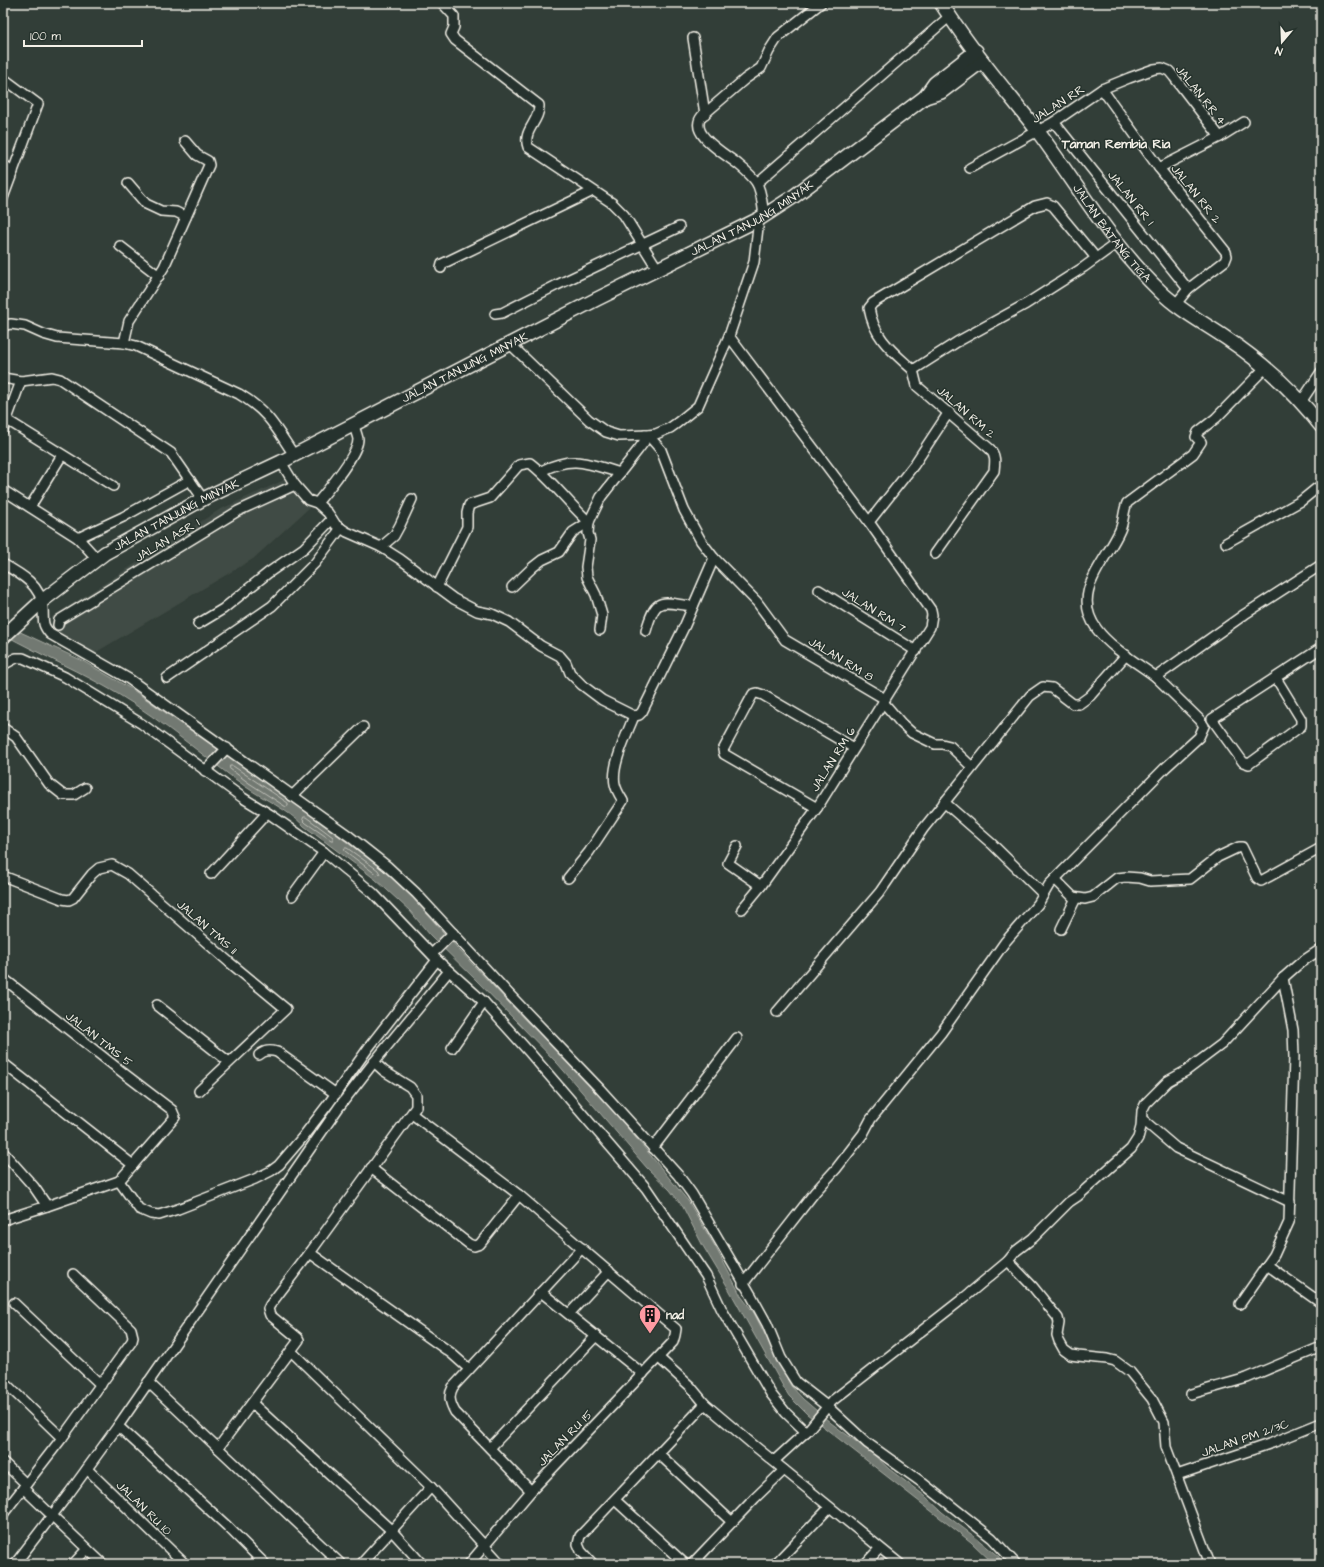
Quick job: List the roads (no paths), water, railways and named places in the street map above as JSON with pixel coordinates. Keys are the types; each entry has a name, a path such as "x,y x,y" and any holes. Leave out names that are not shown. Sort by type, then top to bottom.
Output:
{"main road":[{"name":"JALAN BATANG TIGA","path":"941,3 979,56 1038,132 1117,243 1144,275 1175,305 1228,339 1284,384 1321,426"},
{"name":"JALAN TANJUNG MINYAK","path":"3,637 42,601 97,558 202,499 281,462 509,343 762,217 793,197 925,97 935,83 979,56"}],"street":[{"path":"442,3 454,16 454,27 451,34 455,40 539,105 540,112 526,136 528,147 612,203 624,215 657,268"},
{"path":"509,343 589,420 600,429 619,436 656,434 670,428 695,409 730,336 754,262 762,217 757,183 738,164 721,152 705,137 698,124 700,119 705,114 745,79 761,68 768,51 778,37 821,3"},
{"path":"757,183 950,16"},
{"path":"693,38 705,114"},
{"name":"JALAN RR","path":"970,168 1038,132 1102,89 1154,69 1162,68"},
{"name":"JALAN RR 4","path":"1162,68 1169,71 1220,137"},
{"path":"3,78 38,104 3,198"},
{"name":"JALAN RR 2","path":"1102,89 1159,168 1226,252 1227,256 1225,261 1188,289"},
{"name":"JALAN RR 1","path":"1054,122 1188,289"},
{"path":"1159,168 1220,137 1244,122"},
{"path":"124,343 129,321 159,276 174,247 210,165 208,161 197,155 185,141"},
{"path":"3,164 13,172"},
{"path":"128,183 146,204 161,210 176,212 186,217"},
{"path":"440,268 442,264 593,191"},
{"path":"1096,258 1053,206 1047,203 1035,206 873,303 869,308 883,343 913,370 957,342 1026,304 1096,258 1117,243"},
{"path":"495,314 502,313 679,227"},
{"path":"120,246 159,276"},
{"path":"1175,305 1188,289"},
{"path":"3,328 4,325 11,324 25,326 57,338 124,343 136,346 239,394 253,403 272,421 294,455"},
{"path":"730,336 869,522 914,465 950,412"},
{"path":"1204,726 1192,711 1156,677 1099,633 1091,620 1086,607 1087,596 1093,578 1120,530 1124,509 1127,503 1193,454 1201,442 1196,437 1198,432 1216,418 1265,368"},
{"name":"JALAN RM 2","path":"913,370 917,386 950,412 994,454 994,471 935,554"},
{"path":"1301,402 1321,372"},
{"path":"3,378 21,381 52,377 60,379 171,452 202,499"},
{"path":"3,430 21,381"},
{"path":"7,420 113,486"},
{"path":"317,503 347,464 356,448 358,440 353,424"},
{"path":"600,630 602,614 596,595 587,577 586,567 590,540 588,533 589,522 599,500 644,442 646,435"},
{"path":"281,462 295,485 308,500 317,503 336,525 347,532 381,547 400,559 454,599 477,611 492,614 509,622 540,646 560,656 566,663 570,673 582,685 602,700 634,716 639,715 642,712 693,606 714,558 701,541 684,510 661,450 646,435"},
{"path":"30,507 62,455"},
{"path":"541,471 564,462 574,461 620,473"},
{"path":"437,587 468,527 467,513 469,505 490,498 519,465 530,463 541,471 589,522"},
{"path":"78,538 123,517 190,480"},
{"name":"JALAN ASR 1","path":"58,625 59,620 238,511 295,485"},
{"path":"1226,543 1301,501 1321,486"},
{"path":"3,490 78,538 97,558"},
{"path":"381,547 394,536 412,499"},
{"path":"198,624 223,609 268,573 304,548 332,519"},
{"path":"512,587 542,560 559,552 573,532 589,522"},
{"name":"JALAN RM 6","path":"742,910 762,886 817,808 930,627 932,615 922,598 869,522"},
{"path":"167,678 272,606 315,563 341,528"},
{"name":"JALAN RM 8","path":"714,558 757,602 785,640 884,701 901,723 912,733 928,742 950,746 972,767"},
{"path":"3,564 32,582 42,601 43,626 50,634 129,679 225,750 349,836 387,866 416,893 451,934 678,1175 692,1194 767,1324 788,1371 796,1382 825,1410 867,1443 920,1481 987,1535 1016,1564"},
{"path":"1156,677 1245,614 1321,565"},
{"name":"JALAN RM 7","path":"819,590 916,650"},
{"path":"646,631 650,617 656,606 662,603 693,606"},
{"path":"744,1284 815,1192 836,1169 863,1134 871,1119 941,1033 991,962 1038,904 1043,894 1055,879 1165,768 1199,737 1204,726 1212,719 1321,648"},
{"path":"777,1012 880,892 923,829 1030,696 1043,687 1052,688 1073,704 1079,704 1090,696 1126,655"},
{"path":"3,665 16,658 22,658 65,677 142,724 243,798 324,852 373,893 449,971 484,1002 646,1188 706,1276 722,1310 770,1394 786,1413 808,1430"},
{"path":"1212,719 1243,762 1249,764 1301,726 1302,722 1276,678"},
{"path":"817,808 726,756 723,750 753,694 757,693 763,695 854,748"},
{"path":"568,878 589,852 623,801 615,785 614,776 616,765 634,716"},
{"path":"292,796 363,727"},
{"path":"3,728 16,737 53,788 63,795 74,795 85,788"},
{"path":"206,770 225,750"},
{"path":"944,802 992,844 1043,894"},
{"path":"211,874 267,813"},
{"path":"737,846 728,863 762,886"},
{"path":"1055,879 1065,890 1076,898 1085,899 1093,897 1117,878 1126,877 1150,881 1190,879 1218,857 1242,847 1256,878 1261,881 1321,848"},
{"path":"292,896 324,852"},
{"name":"JALAN TMS 11","path":"3,876 62,899 69,900 73,898 92,874 99,868 112,865 128,874 229,962 286,1008 229,1062"},
{"path":"1060,929 1076,898"},
{"path":"119,1181 139,1209 150,1214 159,1215 248,1182 272,1171 279,1165 336,1094 434,955 451,934"},
{"path":"774,1461 808,1430 832,1401 945,1314 1008,1261 1016,1251 1033,1238 1070,1202 1131,1149 1138,1138 1142,1111 1146,1103 1168,1081 1186,1071 1222,1044 1283,978 1300,963 1321,949"},
{"path":"17,1563 50,1514 87,1469 118,1426 326,1127 374,1062 449,971"},
{"name":"JALAN TMS 5","path":"3,978 172,1110 175,1117 173,1120 133,1165"},
{"path":"1240,1304 1274,1255 1289,1222 1294,1057 1293,1030 1283,978"},
{"path":"452,1048 484,1002"},
{"path":"157,1005 229,1062 199,1091"},
{"path":"653,1148 737,1038"},
{"path":"259,1055 265,1051 272,1050 277,1052 336,1094"},
{"path":"218,1448 292,1352 299,1340 270,1315 268,1309 416,1107 416,1095 410,1086 384,1071 374,1062"},
{"path":"3,1063 133,1165 119,1181 3,1220"},
{"path":"412,1114 520,1195 609,1271 569,1314"},
{"path":"1142,1119 1176,1148 1290,1202"},
{"path":"316,1120 326,1127"},
{"path":"3,1152 34,1187 47,1206"},
{"path":"371,1168 469,1244 474,1246 480,1244 520,1195"},
{"path":"531,1491 455,1412 449,1399 450,1393 453,1387 582,1248"},
{"path":"310,1253 451,1353 470,1369"},
{"path":"1008,1261 1033,1287 1058,1318 1059,1341 1064,1350 1078,1356 1115,1361 1130,1372 1152,1399 1164,1422 1166,1447 1210,1564"},
{"path":"1267,1265 1321,1303"},
{"name":"JALAN RU 15","path":"469,1564 531,1491 673,1342 676,1329 609,1271"},
{"path":"3,1514 62,1438 132,1342 133,1334 131,1329 73,1274"},
{"path":"541,1292 643,1374"},
{"path":"14,1303 101,1385"},
{"path":"490,1448 596,1336"},
{"path":"1191,1394 1247,1378 1321,1348"},
{"path":"292,1352 431,1487 501,1564"},
{"path":"659,1358 691,1387 706,1404 829,1508 879,1549 900,1564"},
{"path":"3,1381 62,1438"},
{"path":"148,1382 341,1564"},
{"path":"252,1403 392,1531 422,1564"},
{"path":"593,1564 581,1551 578,1544 580,1536 706,1404"},
{"name":"JALAN PM 2/3C","path":"1177,1475 1272,1443 1321,1423"},
{"path":"118,1426 227,1526 265,1564"},
{"path":"659,1454 732,1522"},
{"path":"3,1462 25,1486 32,1497 103,1564"},
{"name":"JALAN RU 10","path":"87,1469 185,1564"},
{"path":"692,1564 784,1470"},
{"path":"361,1564 431,1487"},
{"path":"615,1500 685,1564"},
{"path":"775,1564 829,1508"},
{"path":"73,1564 87,1549"},
{"path":"865,1564 879,1549"}],"water":[{"path":"3,624 81,660 133,690 293,802 380,867 403,887 459,950 527,1022 571,1062 688,1201 716,1248 741,1296 754,1313 791,1386 803,1399 831,1423 873,1454 889,1469 925,1496 942,1512 999,1557 1004,1564 994,1564 971,1542 807,1414 789,1396 703,1246 683,1207 670,1190 647,1168 558,1064 430,935 410,911 375,879 276,805 246,787 167,727 104,686 3,634"}],"place":[{"name":"nad","path":"650,1334"}],"district":[{"name":"Taman Rembia Ria","path":"1116,143"}]}
